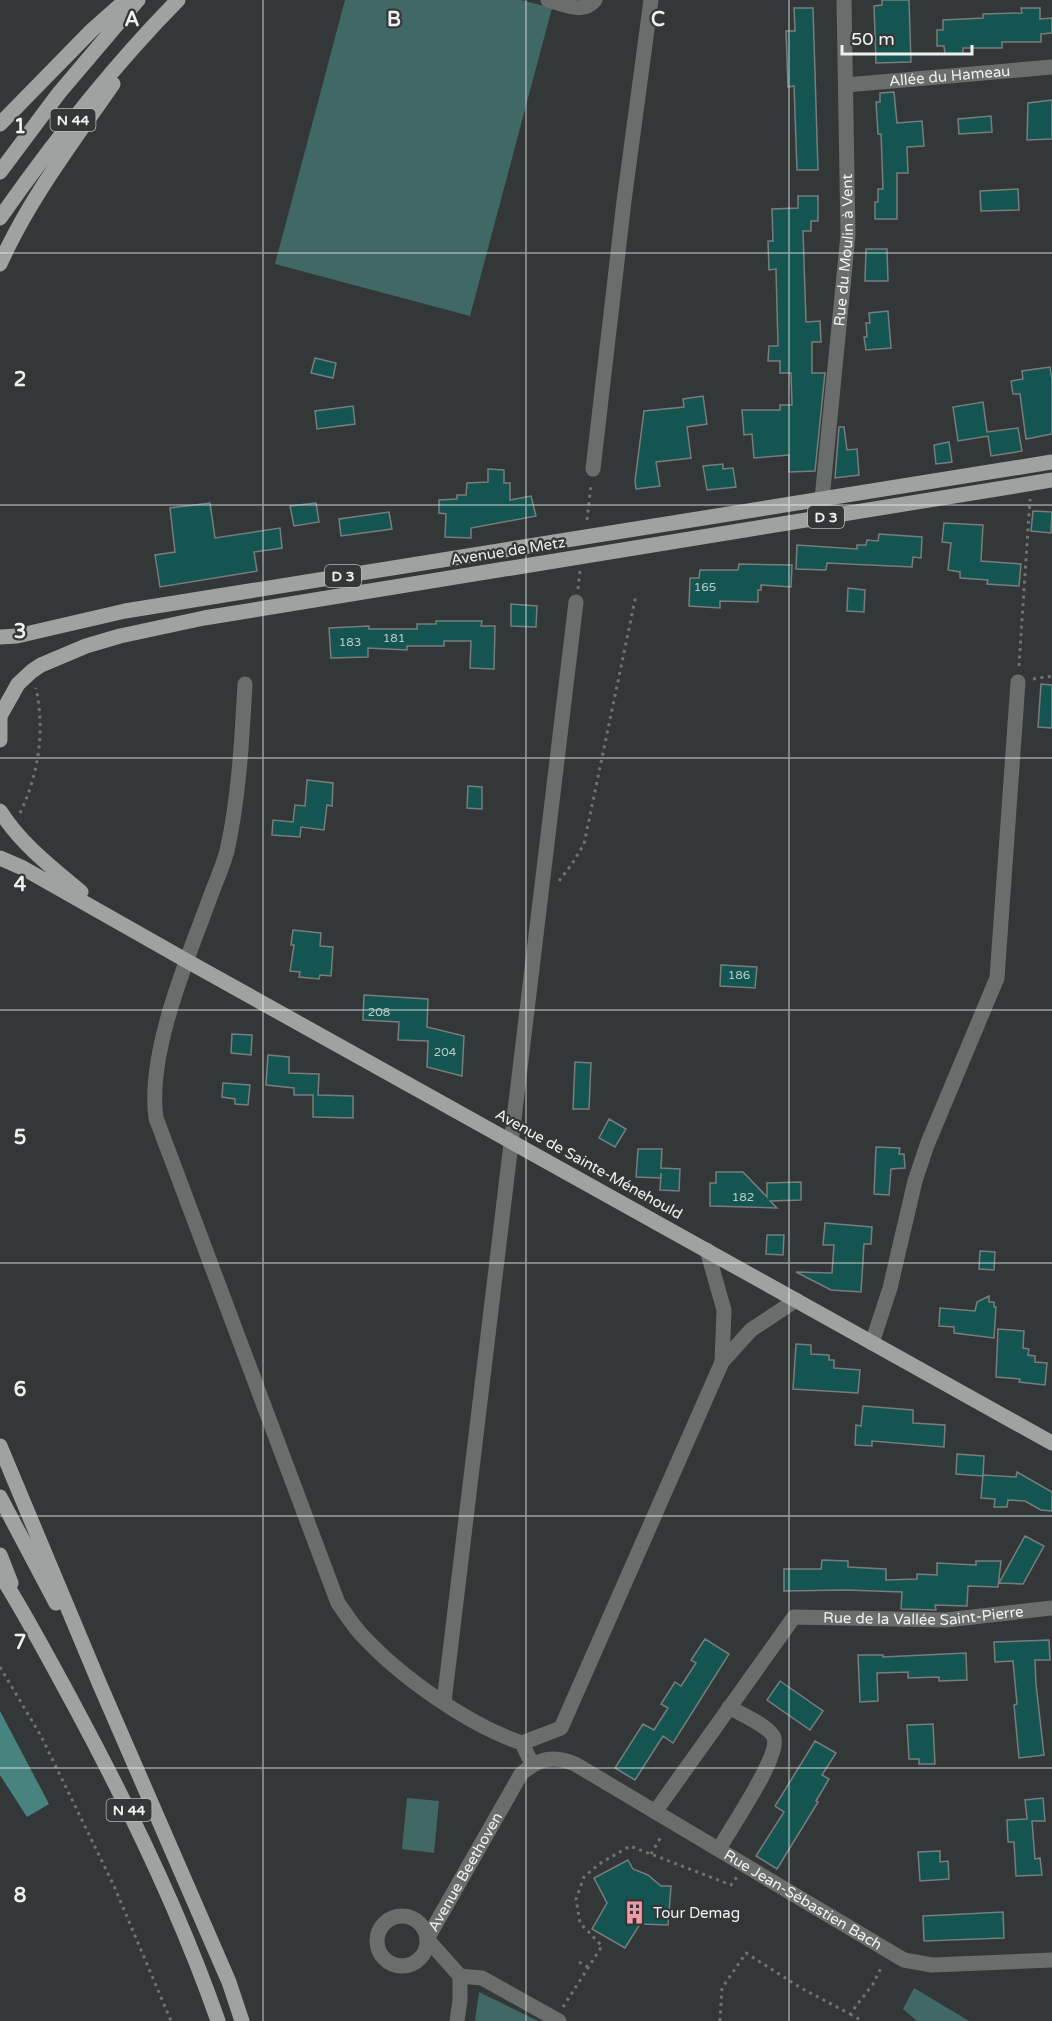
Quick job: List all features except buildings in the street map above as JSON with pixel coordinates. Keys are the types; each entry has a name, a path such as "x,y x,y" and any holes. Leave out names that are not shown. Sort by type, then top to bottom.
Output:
{"main road":[{"path":"0,124 92,30 126,0"},
{"name":"N 44","path":"0,172 59,93 138,0"},
{"name":"N 44","path":"0,218 88,100 178,0"},
{"path":"0,264 8,245 48,179 152,27"},
{"name":"Avenue de Metz","path":"0,637 17,636 125,611 1052,462"},
{"name":"Avenue de Metz","path":"0,716 18,684 32,671 63,656 120,636 204,618 1052,480"},
{"path":"0,716 0,740"},
{"name":"Avenue de Sainte-Ménehould","path":"0,811 12,828 48,865 108,915"},
{"name":"Avenue de Sainte-Ménehould","path":"0,858 23,868 108,915 1052,1443"},
{"path":"0,1446 100,1685"},
{"name":"N 44","path":"0,1497 100,1685 229,1982 242,2021"},
{"name":"N 44","path":"0,1555 22,1608 117,1785 168,1897 218,2021"},
{"path":"0,1574 22,1608"}],"street":[{"path":"548,0 578,9 595,0"},
{"path":"593,469 624,201 651,0"},
{"name":"Rue du Moulin à Vent","path":"822,499 848,235 844,0"},
{"name":"Allée du Hameau","path":"846,85 1052,67"},
{"path":"444,1702 576,602"},
{"path":"872,1342 890,1288 915,1181 927,1145 998,978 1018,681"},
{"path":"245,684 240,761 226,853 187,961 162,1041 153,1098 156,1118 165,1144 338,1603 359,1632 394,1666 444,1702 501,1736 522,1743 561,1728 722,1362 751,1330 796,1300"},
{"path":"707,1250 724,1311 722,1362"},
{"name":"Rue de la Vallée Saint-Pierre","path":"729,1707 794,1617 946,1620 1052,1608"},
{"path":"655,1812 729,1707 764,1727 773,1737 774,1748 767,1767 719,1848"},
{"path":"522,1743 532,1764"},
{"name":"Rue Jean-Sébastien Bach","path":"532,1764 549,1758 563,1759 575,1764 904,1960 932,1965 1052,1960"},
{"name":"Avenue Beethoven","path":"460,1976 427,1939 521,1774 532,1764"},
{"path":"457,2021 460,1976 482,1978 557,2020"}],"path":[{"path":"1018,681 1031,483"},
{"path":"557,883 584,844 636,595"},
{"path":"12,828 29,791 38,752 39,711 32,671"},
{"path":"0,1666 41,1736 114,1886 171,2021"},
{"path":"651,1854 671,1821"},
{"path":"557,2020 602,1947 580,1923 576,1899 584,1877 599,1864 630,1846 731,1885 746,1865"},
{"path":"720,2021 722,1988 746,1953 801,1988 862,2021"},
{"path":"850,2014 873,1984 889,1953"},
{"path":"579,1962 588,1967"}],"shaded area":[{"path":"345,0 521,0 552,8 470,316 275,264"},
{"path":"0,1711 49,1804 27,1817 0,1775"},
{"path":"407,1798 439,1801 434,1853 402,1849"},
{"path":"914,1988 969,2021 917,2021 903,2009"},
{"path":"479,1992 538,2021 475,2021"}],"place":[{"name":"Tour Demag","path":"635,1913"}]}
